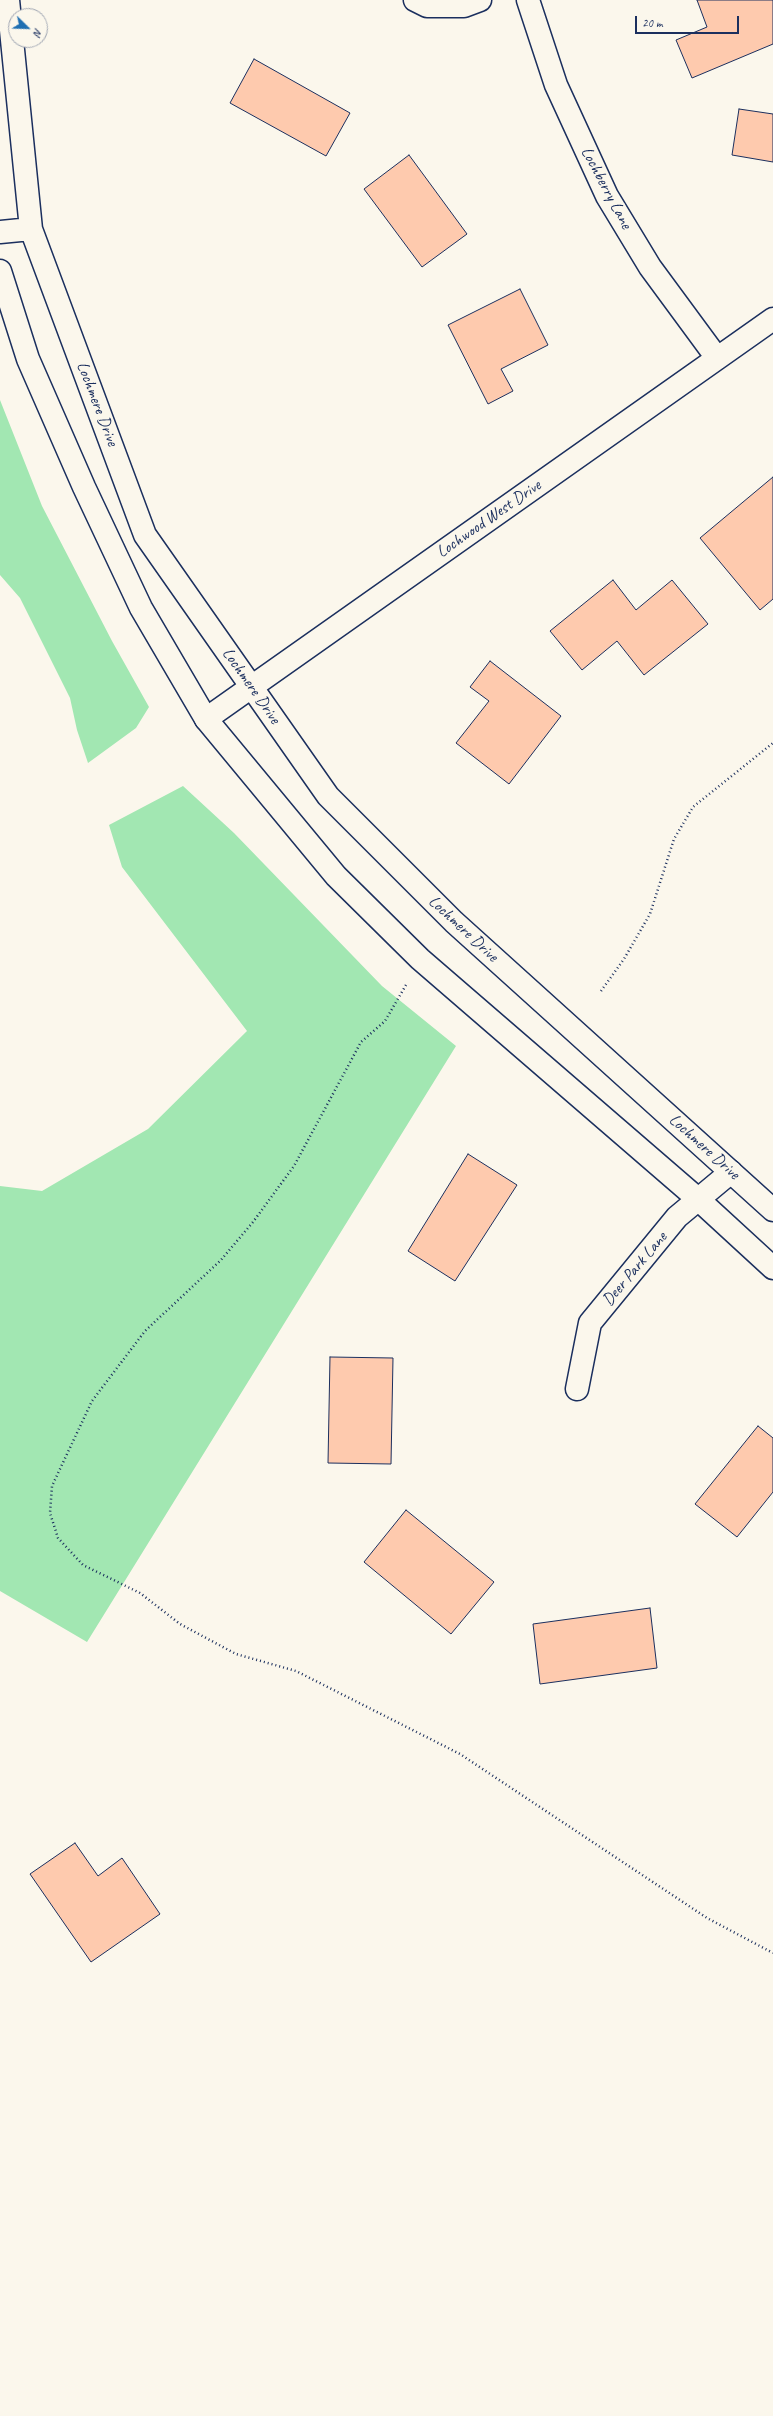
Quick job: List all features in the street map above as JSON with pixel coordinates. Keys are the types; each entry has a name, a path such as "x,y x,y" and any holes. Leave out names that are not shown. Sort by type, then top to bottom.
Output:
{"street":[{"name":"Lochmere Drive","path":"8,0 31,229 146,535 328,796 454,922 773,1210"},
{"path":"415,0 428,6 464,6 480,0"},
{"name":"Lochberry Lane","path":"528,0 556,85 607,196 650,267 717,358"},
{"path":"0,232 31,229"},
{"path":"0,271 28,359 84,488 141,608 206,719 336,876 420,959 699,1200 773,1268"},
{"name":"Lochwood West Drive","path":"206,719 773,319"},
{"name":"Deer Park Lane","path":"577,1389 590,1323 678,1218 731,1172"}],"path":[{"path":"601,992 624,959 650,914 674,839 693,807 773,743"},
{"path":"406,985 385,1021 361,1042 294,1166 253,1222 221,1260 145,1331 92,1401 52,1486 50,1513 58,1538 83,1565 140,1593 180,1624 236,1654 296,1671 460,1754 707,1918 773,1953"}],"green space":[{"path":"0,400 42,506 112,641 149,707 136,728 88,763 77,730 70,698 20,598 0,575"},
{"path":"183,786 234,833 382,986 456,1046 87,1642 0,1591 0,1186 42,1191 148,1129 247,1031 122,867 109,825"}],"building":[{"path":"697,0 773,0 773,44 692,78 676,40 707,27"},
{"path":"254,59 350,113 326,156 230,103"},
{"path":"739,109 773,114 773,162 732,155"},
{"path":"409,155 467,234 422,267 364,189"},
{"path":"520,289 548,345 501,369 513,391 488,404 448,325"},
{"path":"773,477 773,599 760,610 700,538"},
{"path":"613,580 636,610 672,580 708,624 644,675 617,641 582,670 550,631"},
{"path":"490,661 561,716 509,784 456,743 489,701 470,687"},
{"path":"468,1154 517,1185 455,1281 408,1251"},
{"path":"330,1357 393,1358 391,1464 328,1463"},
{"path":"758,1426 773,1438 773,1492 737,1537 695,1504"},
{"path":"406,1510 494,1582 451,1634 364,1562"},
{"path":"650,1608 657,1668 540,1684 533,1624"},
{"path":"75,1843 98,1876 122,1858 160,1914 91,1962 30,1874"}]}
